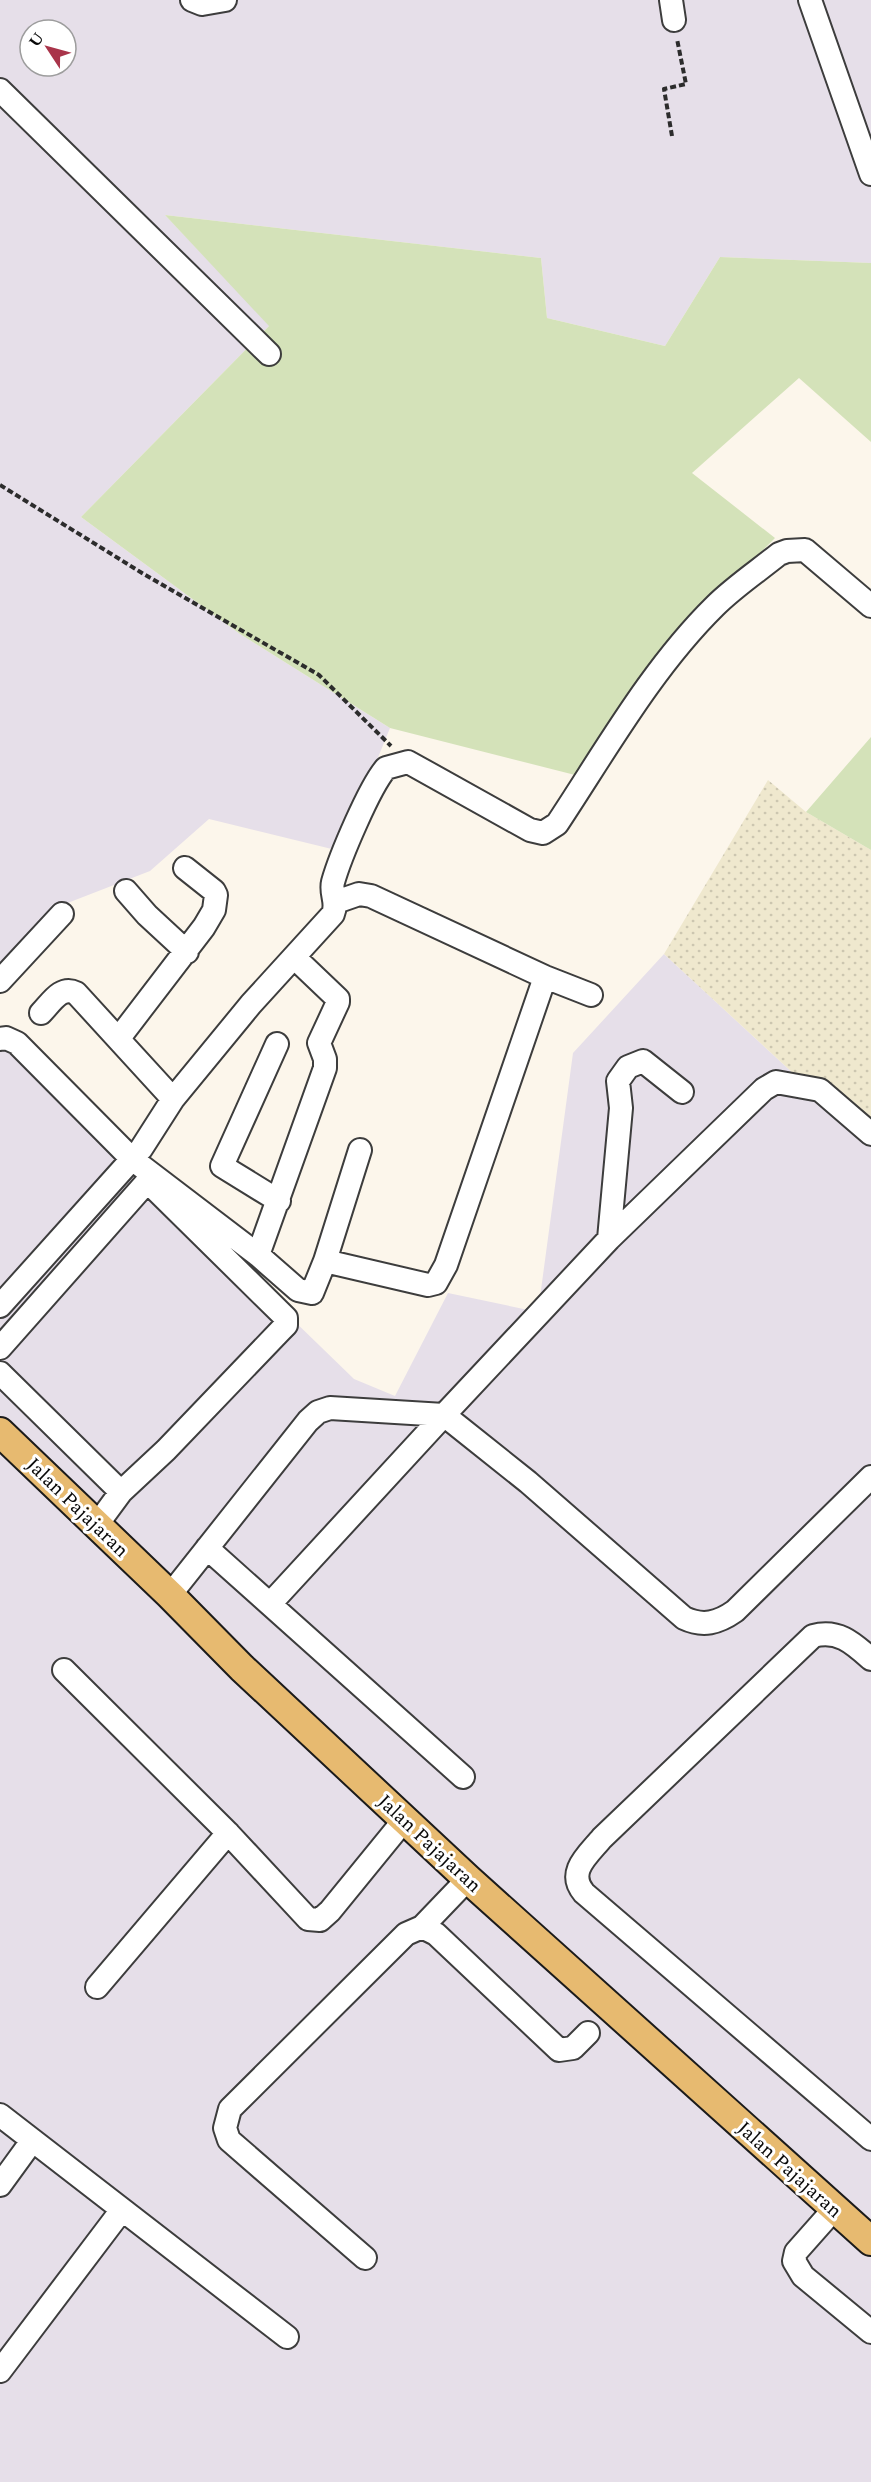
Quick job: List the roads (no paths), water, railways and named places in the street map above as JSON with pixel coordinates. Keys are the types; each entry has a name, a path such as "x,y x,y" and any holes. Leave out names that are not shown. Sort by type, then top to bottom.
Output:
{"main road":[{"name":"Jalan Pajajaran","path":"0,1432 170,1595 242,1668 468,1879 871,2241"}],"street":[{"path":"192,0 201,4 219,1"},
{"path":"810,0 871,174"},
{"path":"0,90 269,354"},
{"path":"0,1306 132,1159 173,1099 251,1004 327,921 336,902 332,885 340,858 383,772 391,764 408,762 530,830 543,833 557,824 657,675 687,637 716,605 779,554 805,550 871,606"},
{"path":"119,1038 187,952 214,910 216,895 185,868"},
{"path":"126,891 147,915 187,952"},
{"path":"336,902 358,894 371,896 545,977 591,995"},
{"path":"0,981 62,914"},
{"path":"258,1255 325,1068 326,1059 320,1043 338,1002 338,999 295,958"},
{"path":"325,1261 428,1286 440,1279 545,977"},
{"path":"41,1013 63,991 69,990 119,1038 173,1099"},
{"path":"2,1036 17,1043 132,1159 305,1293 315,1290 360,1150"},
{"path":"277,1044 222,1166 229,1173 279,1201"},
{"path":"609,1239 621,1108 618,1081 628,1067 643,1061 682,1092"},
{"path":"270,1604 609,1239 764,1089 776,1082 820,1090 871,1134"},
{"path":"0,1348 145,1184 152,1186 286,1318 286,1325 166,1450 121,1492 96,1526"},
{"path":"0,1373 121,1492"},
{"path":"170,1595 308,1421 318,1412 330,1408 444,1415 541,1493 684,1618 696,1623 720,1622 735,1611 871,1477"},
{"path":"207,1548 463,1777"},
{"path":"871,1659 840,1636 823,1633 813,1636 602,1838 578,1867 576,1879 584,1893 871,2139"},
{"path":"64,1670 228,1833 308,1919 320,1920 330,1911 405,1820"},
{"path":"97,1987 228,1833"},
{"path":"365,2258 229,2140 225,2128 230,2109 406,1934 422,1927 468,1879"},
{"path":"422,1927 436,1934 559,2050 573,2048 588,2033"},
{"path":"0,2115 121,2211 287,2337"},
{"path":"0,2185 32,2141"},
{"path":"835,2208 796,2252 794,2261 803,2276 871,2332"},
{"path":"0,2371 121,2211"}]}
